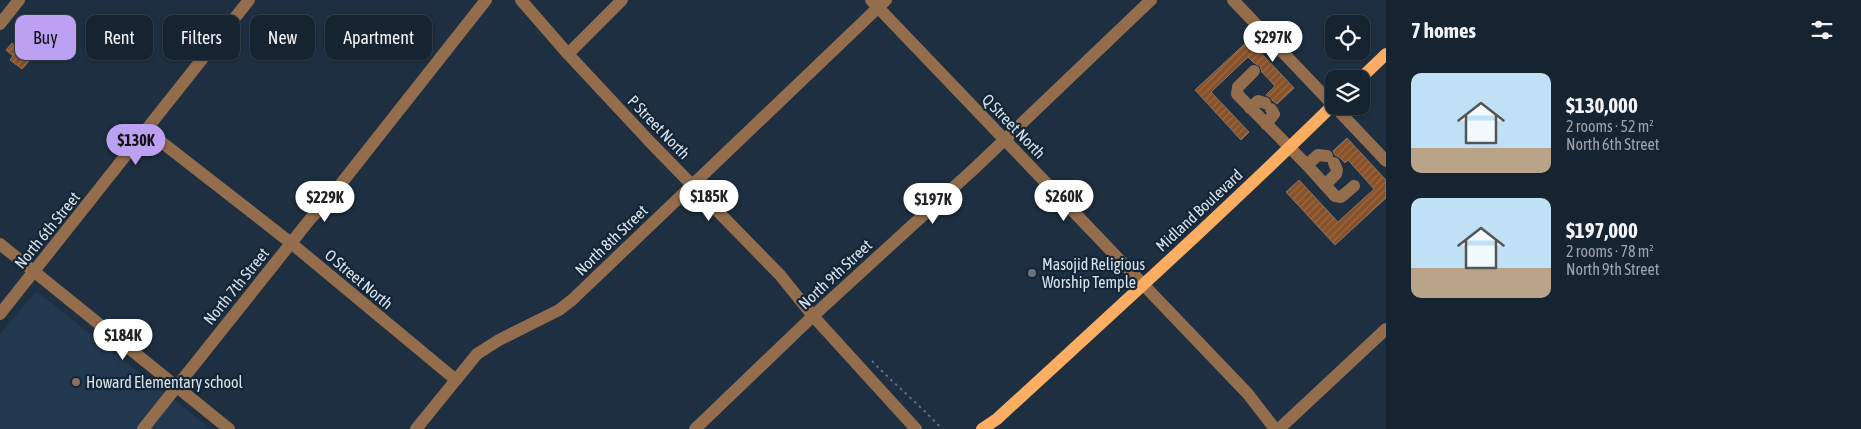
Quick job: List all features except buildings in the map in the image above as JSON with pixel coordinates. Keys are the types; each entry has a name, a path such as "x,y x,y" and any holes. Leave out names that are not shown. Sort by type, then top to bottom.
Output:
{"main road":[{"path":"1369,70 1386,54"},
{"name":"Midland Boulevard","path":"982,429 993,424 1290,148 1325,113"}],"street":[{"path":"0,24 19,0"},
{"name":"North 6th Street","path":"0,314 249,0"},
{"name":"North 7th Street","path":"143,429 291,243 325,204 486,0"},
{"name":"P Street North","path":"521,0 568,54 780,275 813,316 916,429"},
{"path":"568,54 622,0"},
{"name":"North 9th Street","path":"695,429 1151,0"},
{"path":"1233,0 1325,97"},
{"name":"Q Street North","path":"878,3 1248,394 1277,429"},
{"name":"North 8th Street","path":"416,429 477,354 560,310 692,185 878,3"},
{"path":"1254,71 1238,87 1237,94 1264,110 1290,148 1335,196 1340,197 1354,186"},
{"path":"1342,115 1386,161"},
{"name":"O Street North","path":"146,130 291,243 456,380"},
{"path":"1307,165 1318,154 1330,160 1338,170 1325,185"},
{"path":"0,244 229,429"},
{"path":"1277,429 1386,329"}],"shaded area":[{"name":"Howard Elementary school","path":"36,291 211,429 0,429 0,334"}],"place":[{"name":"Masojid Religious Worship Temple","path":"1032,273"},
{"name":"Howard Elementary school","path":"76,382"}]}
